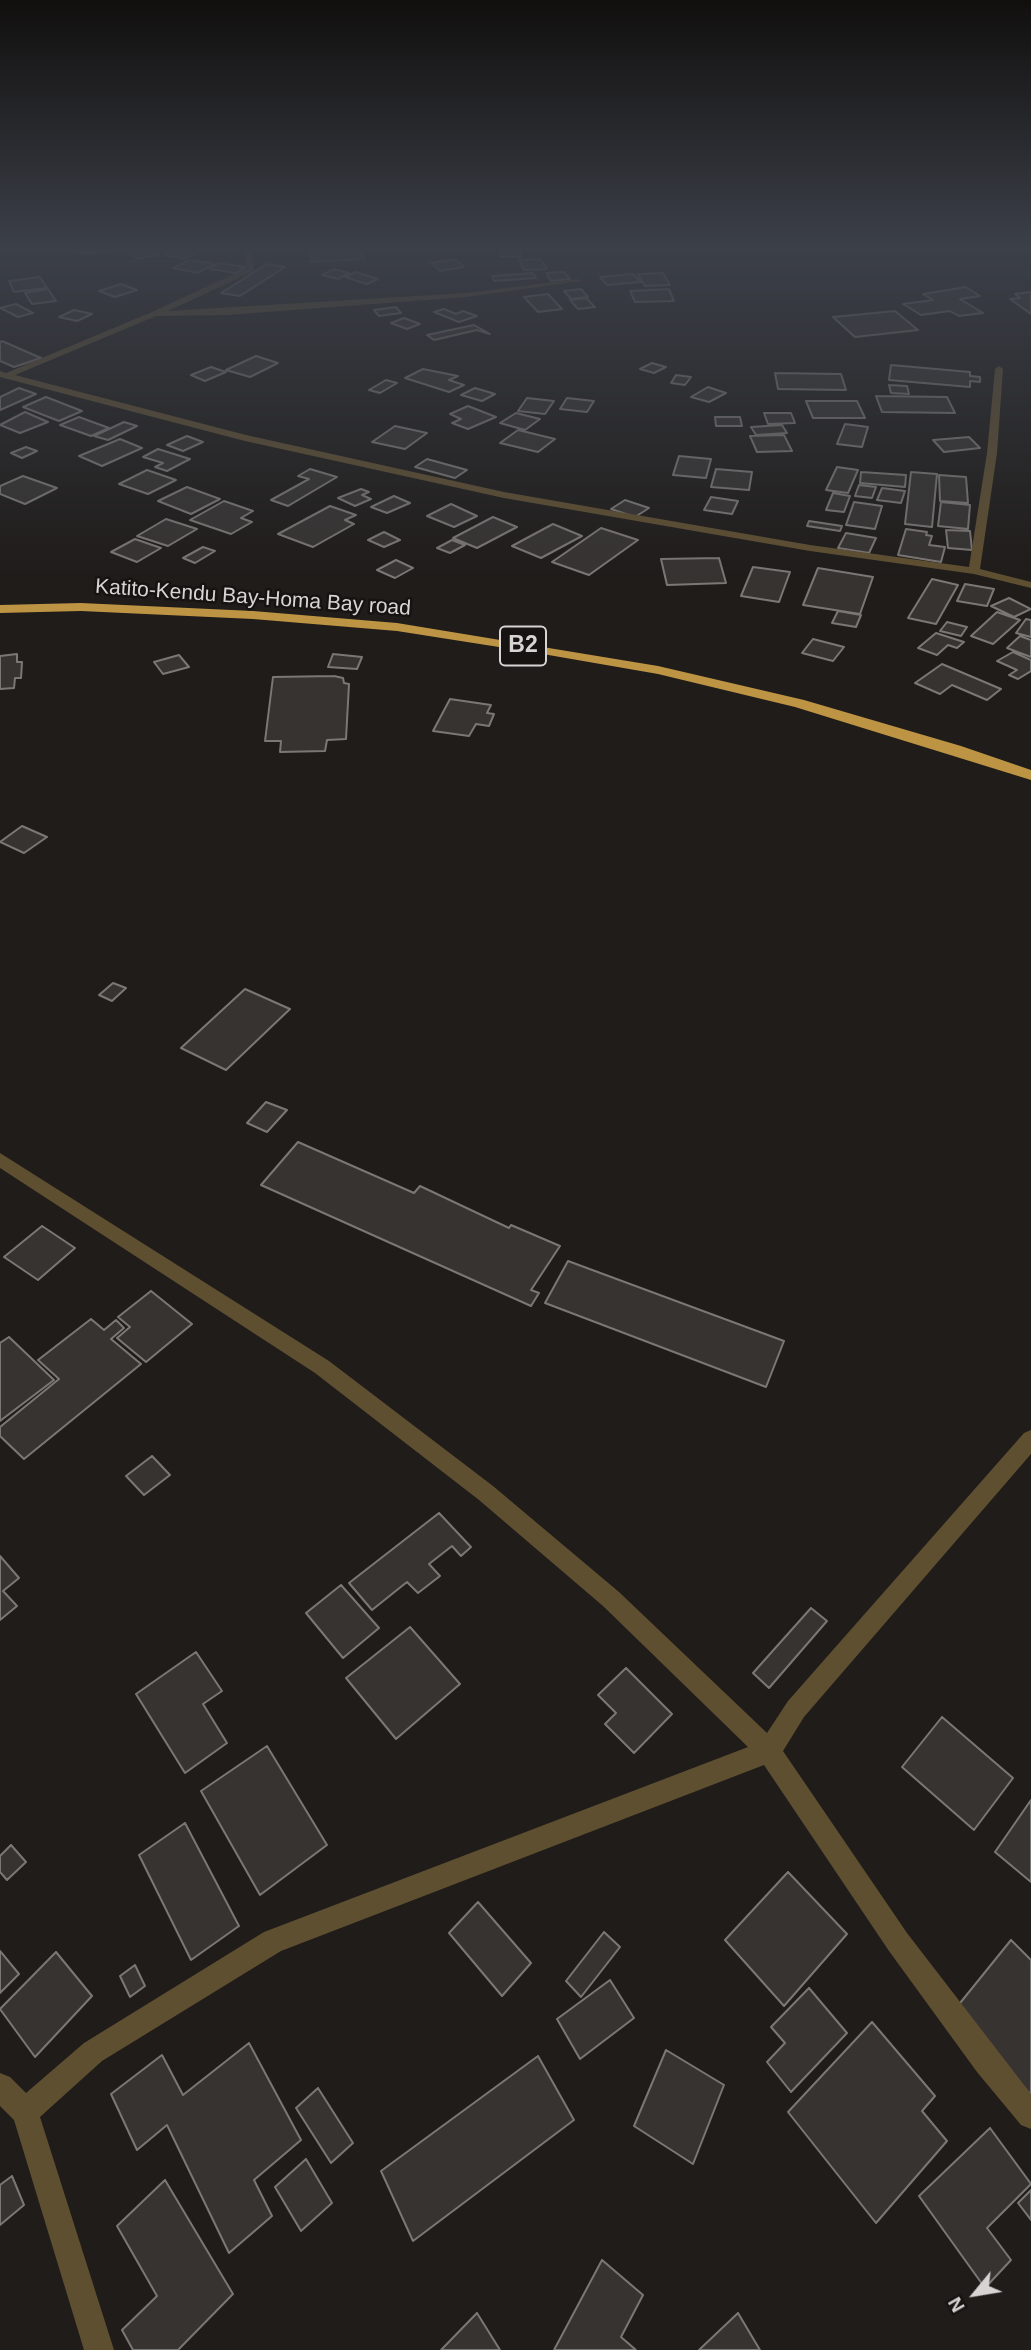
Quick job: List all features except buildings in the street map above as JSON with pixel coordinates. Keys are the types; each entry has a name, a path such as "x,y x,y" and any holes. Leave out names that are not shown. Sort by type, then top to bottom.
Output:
{"highway":[{"name":"Katito-Kendu Bay-Homa Bay road","path":"0,609 81,607 253,614 397,627 537,649 658,670 799,704 955,749 1031,775"}],"street":[{"path":"3,375 44,359"},
{"path":"974,571 992,453 999,369"},
{"path":"3,375 245,438 505,495 783,544 974,571 1031,585"},
{"path":"0,1159 332,1375 486,1493 611,1599 769,1751 898,1942 987,2062 1031,2115"},
{"path":"25,2112 93,2052 273,1941 769,1751 796,1709 1031,1439"},
{"path":"0,2087 25,2112 99,2350"}]}
